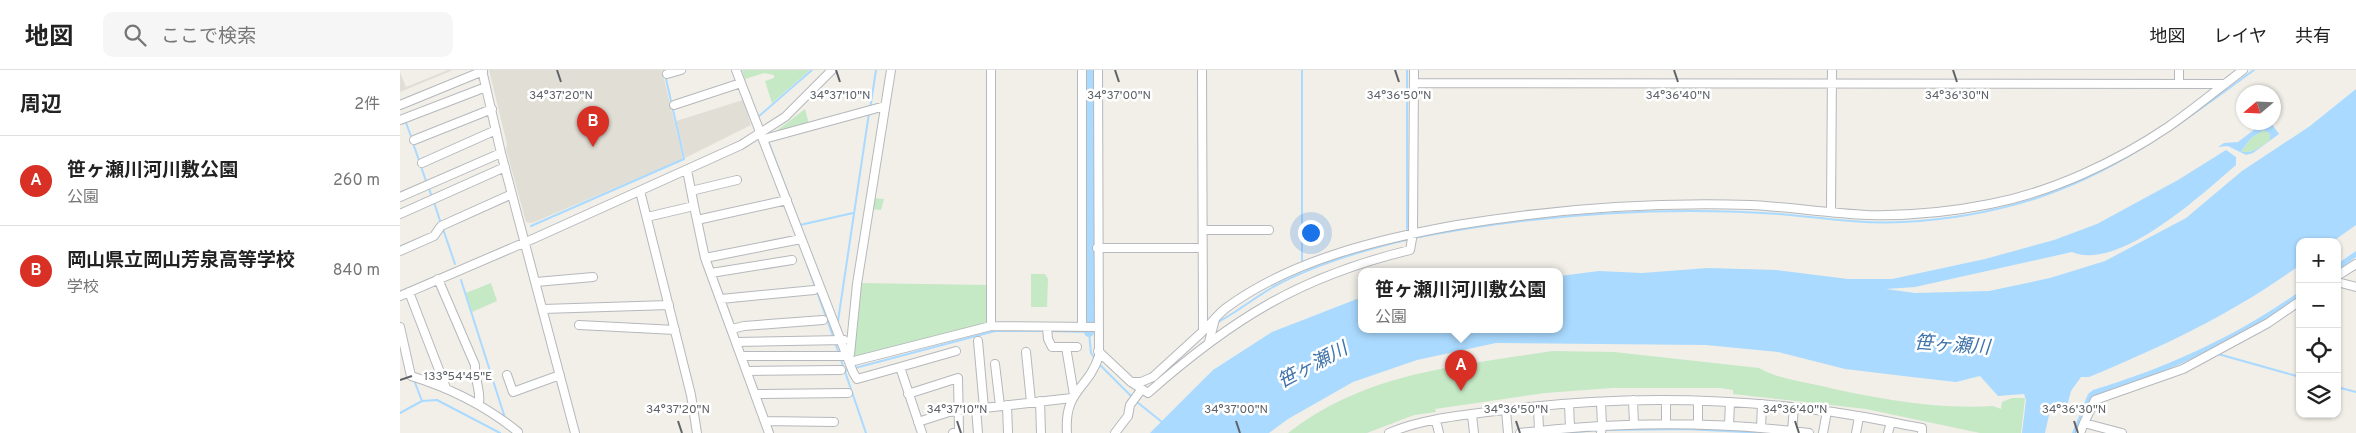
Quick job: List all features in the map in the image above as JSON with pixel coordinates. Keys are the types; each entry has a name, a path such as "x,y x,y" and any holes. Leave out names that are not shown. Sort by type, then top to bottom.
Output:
{"street":[{"path":"400,105 482,70 501,153 575,433"},
{"path":"667,74 681,70"},
{"path":"736,70 836,339 857,379 956,351"},
{"path":"762,136 796,107 832,70"},
{"path":"847,361 850,354 851,335 891,70"},
{"path":"991,70 994,326"},
{"path":"1082,70 1089,327 1098,357 1131,382 1139,392 1148,394 1209,342 1278,297 1344,268 1410,250 1413,237 1414,70"},
{"path":"1089,327 1089,298 1097,248 1098,70"},
{"path":"1202,70 1203,331"},
{"path":"1831,211 1832,70"},
{"path":"2179,70 2179,82"},
{"path":"1131,382 1140,382 1153,376 1224,310 1246,295 1312,263 1378,240 1413,237 1512,216 1668,204 1753,205 1867,215 1920,214 1991,204 2029,194 2075,177 2123,154 2167,127 2243,70"},
{"path":"1414,83 1832,81 2179,82 2224,84"},
{"path":"674,105 741,83"},
{"path":"402,118 486,87"},
{"path":"400,296 526,242 762,136 885,106"},
{"path":"414,140 492,109"},
{"path":"422,163 496,130"},
{"path":"400,197 501,153"},
{"path":"400,214 505,168"},
{"path":"687,170 705,258 769,433"},
{"path":"692,191 737,180"},
{"path":"640,191 675,330 697,433"},
{"path":"400,251 434,236 441,226 512,194"},
{"path":"698,220 784,201"},
{"path":"647,217 694,206"},
{"path":"1203,230 1269,230"},
{"path":"705,258 799,240"},
{"path":"1097,248 1197,248"},
{"path":"711,273 792,260"},
{"path":"2356,264 2337,276 2356,282"},
{"path":"536,282 593,277"},
{"path":"438,279 475,365 474,376 480,394 479,403"},
{"path":"2341,283 2356,287"},
{"path":"721,299 814,290"},
{"path":"409,292 446,388"},
{"path":"2122,433 2082,427 2095,400 2183,369 2268,322 2296,304"},
{"path":"543,309 669,305"},
{"path":"1209,342 1215,319"},
{"path":"732,329 744,326 823,320"},
{"path":"579,325 675,330"},
{"path":"741,356 847,361 994,326 1048,330 1089,327"},
{"path":"400,327 408,368 414,377 446,388 479,403 518,432"},
{"path":"1048,330 1052,347 1077,347"},
{"path":"736,342 845,339 851,335"},
{"path":"978,341 980,408 978,433"},
{"path":"1066,347 1073,396"},
{"path":"1026,352 1031,402"},
{"path":"1067,433 1068,405 1098,357"},
{"path":"995,364 1008,433"},
{"path":"900,367 922,433"},
{"path":"747,371 841,370"},
{"path":"507,375 513,392 560,375"},
{"path":"908,394 958,378 959,431 953,433"},
{"path":"1115,433 1128,416 1130,404 1139,392"},
{"path":"755,394 848,393"},
{"path":"918,422 958,410 1073,396"},
{"path":"1633,400 1634,424"},
{"path":"1389,433 1436,421 1538,406 1633,400 1698,400 1827,411 1922,428 1922,433"},
{"path":"1666,400 1666,424"},
{"path":"1692,428 1698,400"},
{"path":"1040,401 1041,433"},
{"path":"1601,402 1601,430"},
{"path":"1729,426 1730,402"},
{"path":"1569,404 1570,428"},
{"path":"1761,428 1762,404"},
{"path":"1535,432 1538,406"},
{"path":"1792,431 1794,407"},
{"path":"1506,410 1508,433"},
{"path":"1824,433 1827,411"},
{"path":"1472,415 1474,433"},
{"path":"1856,433 1859,416"},
{"path":"765,421 834,422"},
{"path":"1436,421 1439,433"},
{"path":"1888,433 1891,422"},
{"path":"1521,433 1570,428 1601,430 1634,424 1666,424 1692,428 1729,426 1809,433"}],"shaded area":[{"path":"448,70 453,70 400,92 400,72 406,87"},
{"path":"489,70 662,70 683,159 532,223 526,222 506,149 507,144"},
{"path":"743,100 751,125 685,158 676,121"}],"green space":[{"path":"742,70 810,70 772,103 765,81 774,78 774,75 764,73 745,79"},
{"path":"805,109 809,124 775,133 775,132"},
{"path":"2264,130 2270,134 2270,140 2260,147 2249,152 2241,151 2251,138"},
{"path":"873,198 884,199 881,210 871,209"},
{"path":"1031,274 1045,274 1048,279 1047,307 1031,307"},
{"path":"491,283 497,301 472,312 466,293"},
{"path":"859,283 988,285 988,323 853,358"},
{"path":"1552,351 1614,352 1759,368 1795,380 1860,394 1927,405 1993,406 2001,409 2002,402 2012,398 2025,398 2021,433 1980,433 1866,409 1733,394 1733,390 1720,388 1612,388 1545,393 1435,409 1436,412 1414,415 1367,433 1288,433 1318,413 1349,397 1381,384 1448,367"}],"water":[{"name":"笹ヶ瀬川","path":"2356,89 2356,225 2338,238 2296,238 2296,268 2275,283 2224,314 2172,340 2089,377 2081,377 2071,391 2066,410 2051,406 2045,433 2022,433 2026,400 2024,394 1998,396 1980,376 1956,382 1845,369 1778,352 1706,345 1496,343 1417,360 1353,382 1288,419 1269,433 1150,433 1213,370 1272,332 1358,299 1358,333 1563,333 1563,276 1599,271 1642,273 1708,268 1776,270 1848,279 1892,279 1985,259 2054,240 2097,224 2178,180 2226,150 2236,157 2236,165 2182,211 2136,241 2113,251 2091,255 2072,252 1915,287 1886,289 1915,293 1989,291 2050,278 2105,261 2186,218 2242,171 2310,126"},
{"path":"2254,130 2264,130 2276,130 2279,134 2253,153 2246,155 2228,146 2218,147 2224,143 2238,142","holes":["2264,130 2270,134 2270,140 2256,149 2249,152 2241,151 2251,138"]},
{"path":"2356,251 2356,257 2341,268 2341,261"},
{"path":"2296,294 2296,300 2226,342 2174,367 2093,397 2078,433 2072,433 2088,394 2093,390 2148,372 2201,349"}],"waterway":[{"path":"531,226 684,159 664,70"},
{"path":"758,117 812,70"},
{"path":"870,109 876,70"},
{"path":"995,70 995,91"},
{"path":"1089,70 1089,332"},
{"path":"1302,70 1302,264"},
{"path":"1407,70 1407,229"},
{"path":"1414,238 1483,226 1552,218 1656,211 1780,214 1888,222 1936,219 1986,211 2034,199 2094,175 2175,127 2254,70"},
{"path":"838,321 869,113"},
{"path":"405,120 412,139"},
{"path":"413,143 427,184"},
{"path":"769,143 800,225 853,213"},
{"path":"429,188 432,198"},
{"path":"434,202 441,224"},
{"path":"443,229 455,264"},
{"path":"1218,322 1273,287 1306,271 1357,253 1410,239"},
{"path":"804,256 834,339"},
{"path":"461,280 505,418"},
{"path":"855,368 995,331 1045,331"},
{"path":"1050,331 1089,332 1091,353 1095,359"},
{"path":"835,343 839,353"},
{"path":"2218,354 2296,376"},
{"path":"840,357 866,433"},
{"path":"1098,363 1133,398"},
{"path":"845,371 850,369"},
{"path":"414,380 422,401"},
{"path":"2341,388 2356,392"},
{"path":"400,413 422,401 437,400 500,433"},
{"path":"1137,402 1162,422"},
{"path":"1605,430 1686,429 1765,433"},
{"path":"1563,433 1598,430"}],"place":[{"name":"岡山県立岡山芳泉高等学校","path":"593,147"},
{"name":"笹ヶ瀬川河川敷公園","path":"1461,391"}]}
